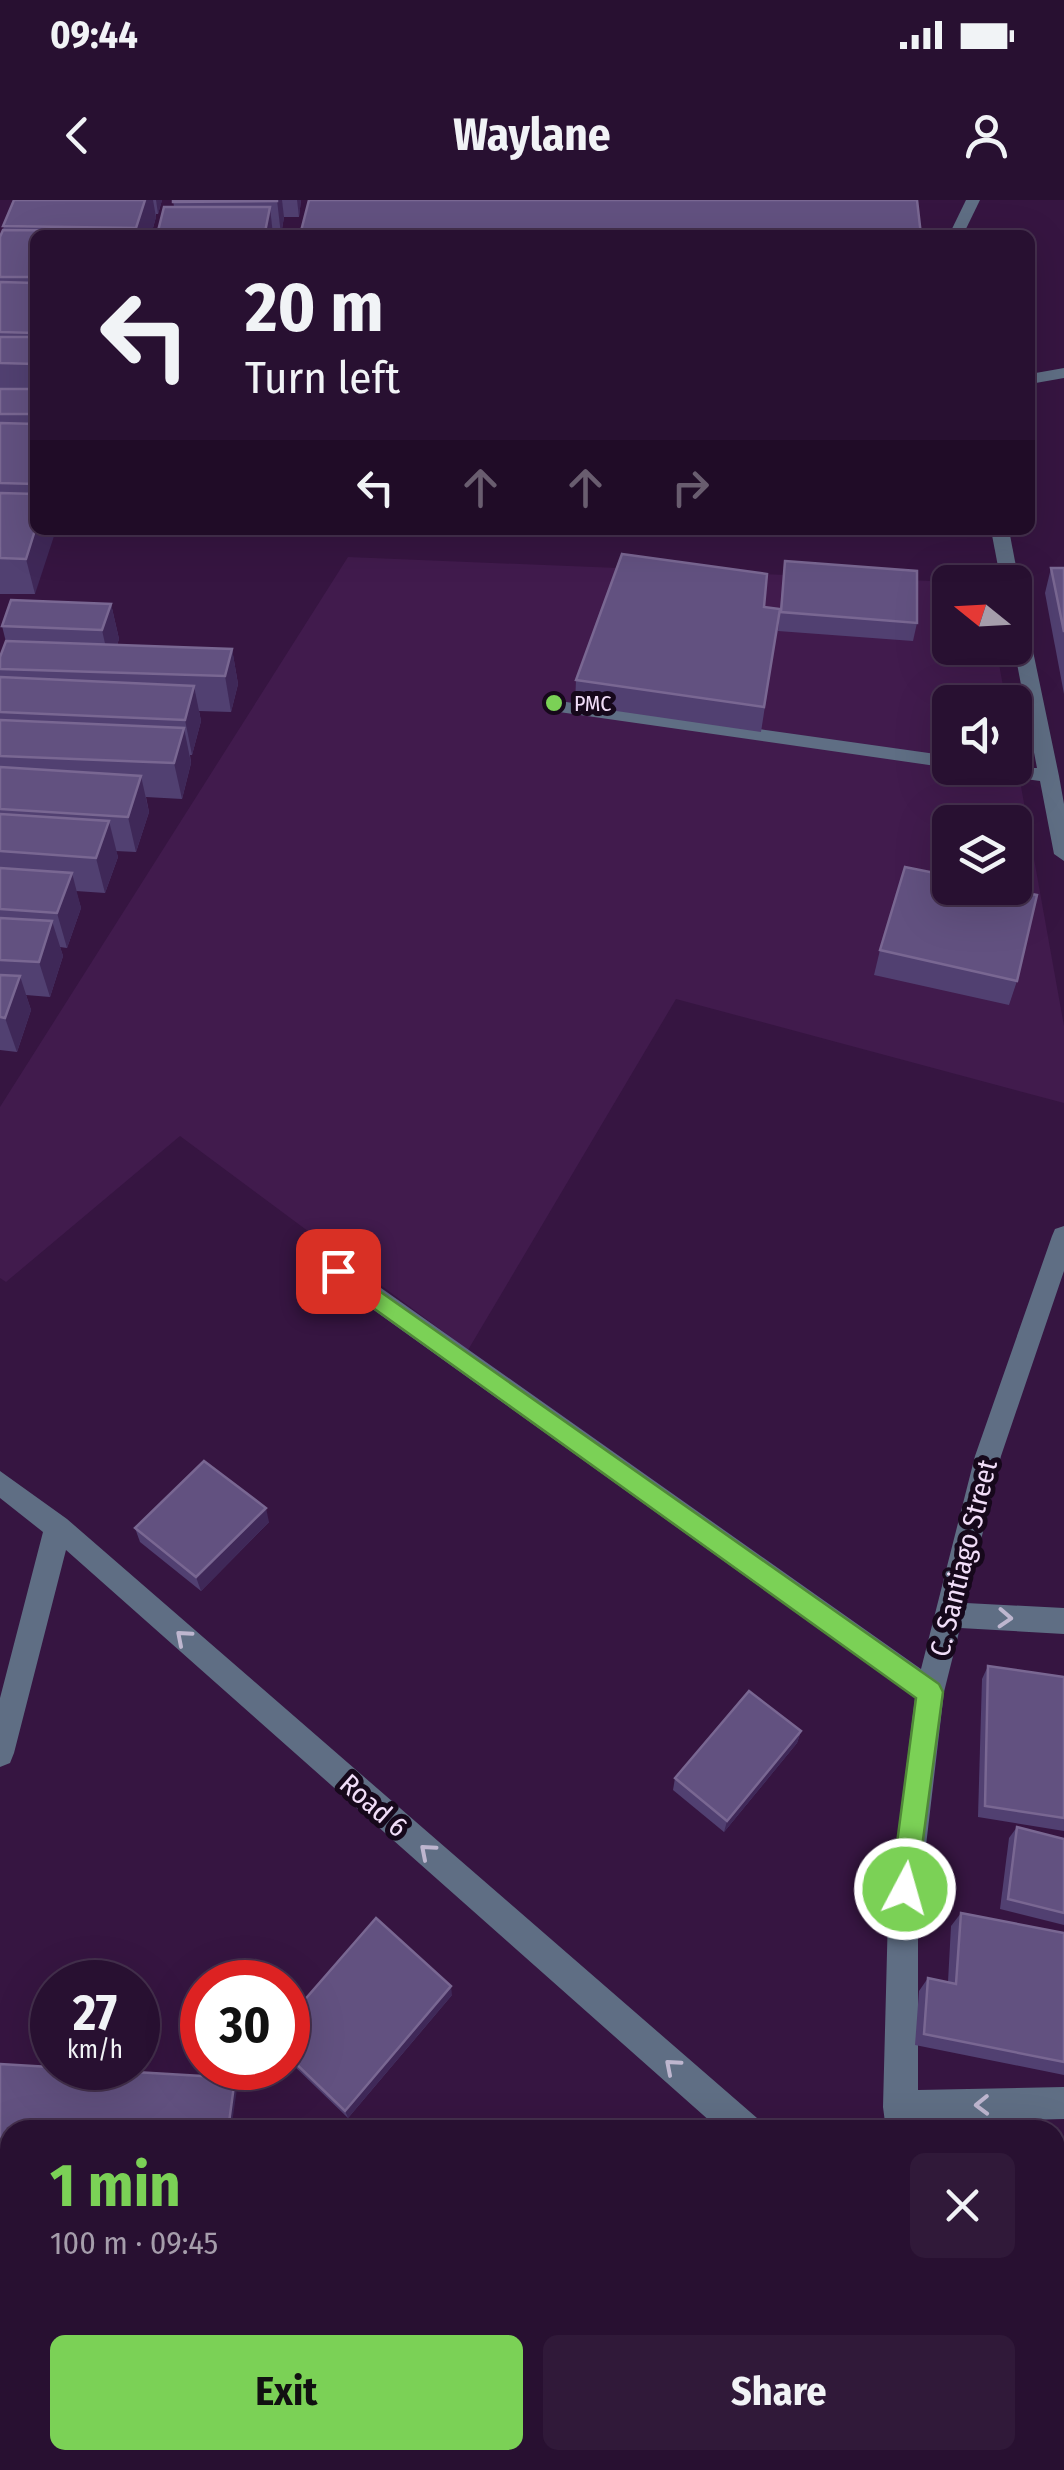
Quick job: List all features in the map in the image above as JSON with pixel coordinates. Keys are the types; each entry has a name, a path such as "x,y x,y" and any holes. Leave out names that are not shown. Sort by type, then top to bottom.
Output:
{"street":[{"path":"958,230 973,200"},
{"path":"1035,378 1064,373"},
{"path":"1001,535 1007,565"},
{"path":"1027,665 1064,854"},
{"path":"559,707 932,759"},
{"path":"1032,774 1049,776"},
{"name":"C. Santiago Street","path":"900,2118 903,1914 930,1692 988,1456 1064,1236"},
{"path":"338,1271 930,1692"},
{"name":"Road 6","path":"0,1483 58,1528 734,2120"},
{"path":"0,1753 58,1528"},
{"path":"946,1615 1064,1620"},
{"path":"900,2118 1064,2103"}],"shaded area":[{"path":"348,557 932,581 932,665 999,665 1003,685 932,685 932,785 1021,785 1024,805 932,805 932,905 1032,905 1032,848 1064,1026 1064,1103 676,999 468,1350 180,1136 6,1282 0,1278 0,1107"}],"building":[{"path":"14,200 145,200 136,228 3,226"},
{"path":"277,200 277,201 173,202"},
{"path":"309,200 917,200 920,230 301,230"},
{"path":"164,207 270,207 265,230 158,230"},
{"path":"3,230 30,230 30,277 0,277"},
{"path":"0,282 30,283 30,333 0,332"},
{"path":"0,337 30,337 30,364 0,363"},
{"path":"0,389 30,389 30,414 0,414"},
{"path":"0,423 30,424 30,484 0,483"},
{"path":"0,493 30,494 30,535 33,535 26,559 0,558"},
{"path":"622,554 767,574 764,607 780,609 764,707 576,680"},
{"path":"785,561 917,571 917,623 781,612"},
{"path":"1051,568 1064,568 1064,632"},
{"path":"11,600 111,604 102,630 2,626"},
{"path":"6,641 232,649 225,676 0,669"},
{"path":"0,677 194,686 185,720 0,712"},
{"path":"0,720 184,728 174,763 0,756"},
{"path":"0,767 141,776 128,817 0,809"},
{"path":"0,814 109,821 96,858 0,851"},
{"path":"905,867 932,872 932,905 1032,905 1032,894 1037,895 1017,981 880,950"},
{"path":"0,868 72,873 57,913 0,909"},
{"path":"0,918 52,921 39,962 0,960"},
{"path":"0,975 20,976 5,1018 0,1017"},
{"path":"204,1461 266,1508 196,1577 135,1528"},
{"path":"988,1666 1064,1677 1064,1818 985,1806"},
{"path":"749,1691 801,1731 727,1821 675,1778"},
{"path":"1017,1827 1064,1839 1064,1913 1008,1899"},
{"path":"961,1913 1064,1933 1064,2062 924,2034 928,1978 956,1984"},
{"path":"376,1918 451,1986 345,2111 310,2077 310,1994"},
{"path":"0,2064 30,2066 30,2090 160,2090 160,2074 180,2075 180,2090 233,2090 229,2120 0,2120"}],"place":[{"name":"PMC","path":"554,703"}],"route":[{"path":"338,1271 930,1692 905,1889"}]}
